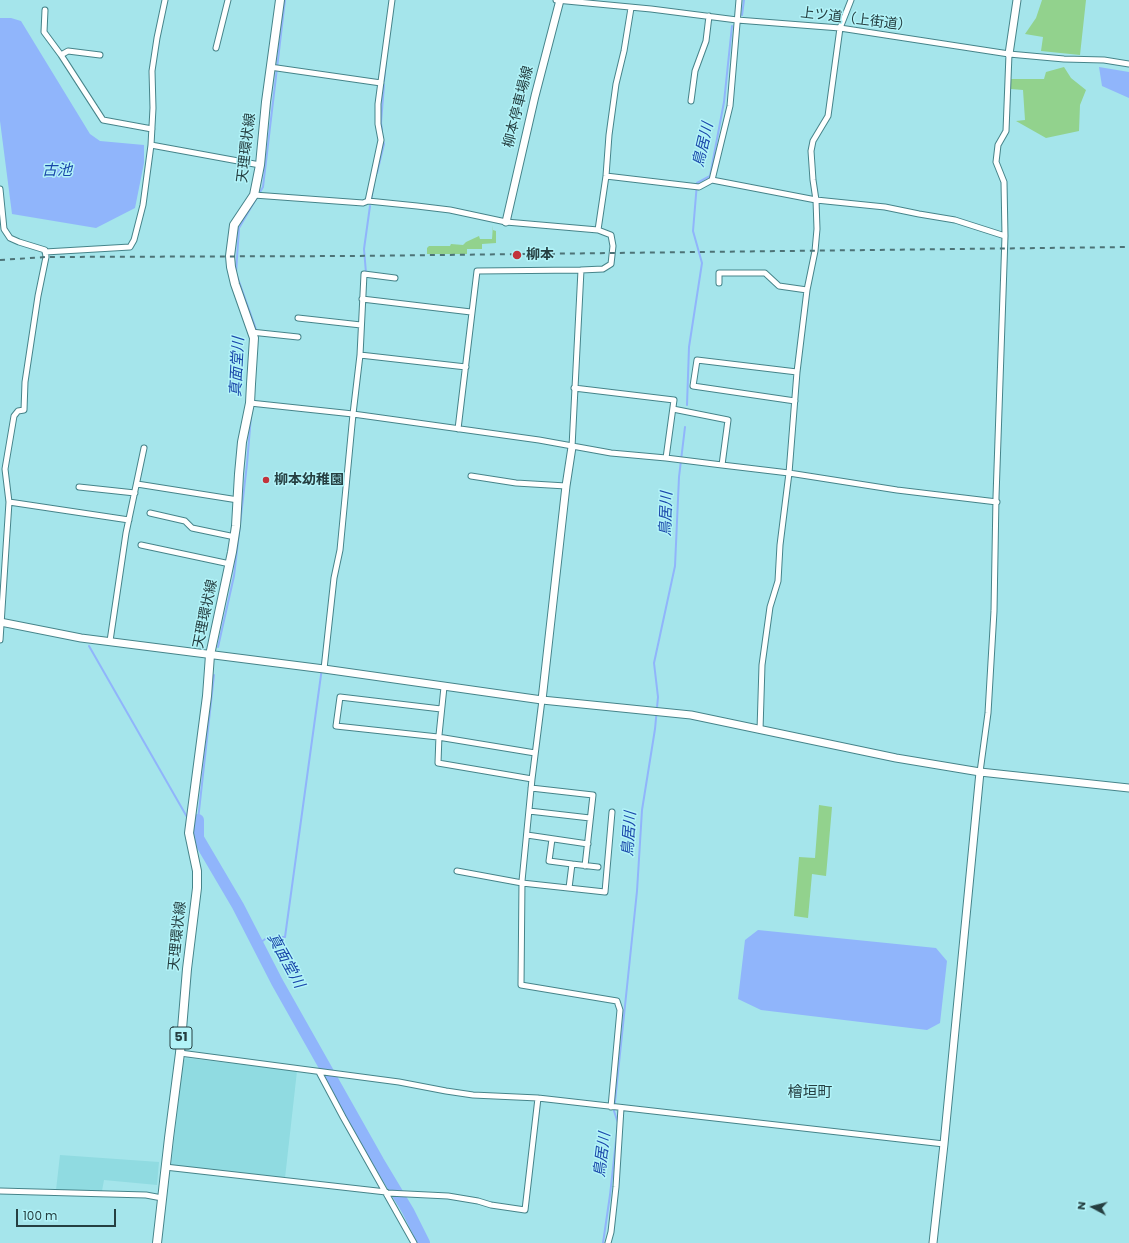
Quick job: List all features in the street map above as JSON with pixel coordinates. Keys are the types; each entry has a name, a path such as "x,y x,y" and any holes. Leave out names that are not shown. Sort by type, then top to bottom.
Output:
{"main road":[{"name":"天理環状線","path":"157,1243 165,1167 180,1054 187,968 197,888 197,871 189,833 207,696 210,656 230,564 238,500 238,474 242,442 250,403 254,338 235,284 230,256 234,225 254,195 260,165 270,67 280,0"}],"street":[{"path":"45,252 130,247 134,240 143,205 151,145 153,108 152,71 165,0"},
{"path":"216,48 228,0"},
{"path":"368,201 381,140 378,124 378,104 392,0"},
{"name":"上ツ道（上街道）","path":"556,0 737,20 840,28 1009,54 1064,59 1104,60 1129,64"},
{"name":"柳本停車場線","path":"506,222 535,96 560,0"},
{"path":"712,180 730,106 739,0"},
{"path":"760,730 762,665 770,607 778,581 780,545 789,473 797,372 807,290 815,250 817,229 816,200 811,151 813,141 828,116 840,28 851,0"},
{"path":"933,1243 980,772 988,713 993,627 1005,236 1004,182 996,162 998,145 1006,131 1009,54 1017,0"},
{"path":"598,230 606,176 613,106 631,8"},
{"path":"45,10 44,32 61,55 103,120 152,129"},
{"path":"691,101 695,71 706,41 709,16"},
{"path":"61,55 68,51 100,55"},
{"path":"270,67 381,83"},
{"path":"151,145 260,165"},
{"path":"606,176 698,187 712,180 816,200 885,207 955,220 1005,236"},
{"path":"0,189 4,229 10,238 45,250 46,257 38,296 26,382 24,410 18,411 14,416 6,463 9,502 0,640"},
{"path":"254,195 363,203 368,201 450,210 506,222 598,230 611,235 613,246 611,264 603,269 477,271 458,429"},
{"path":"581,270 572,447 566,486 532,779 522,883 521,985 617,1001 620,1010 611,1107"},
{"path":"719,283 718,273 765,273 778,286 807,290"},
{"path":"324,669 334,578 340,550 352,414 360,355 364,274 395,278"},
{"path":"362,299 471,312"},
{"path":"298,318 361,325"},
{"path":"252,332 298,337"},
{"path":"360,355 466,367"},
{"path":"795,401 694,386 697,360 797,372"},
{"path":"574,388 674,400 666,458"},
{"path":"250,403 352,414 540,440 610,453 722,464 897,490 997,502"},
{"path":"673,409 728,420 722,464"},
{"path":"110,641 129,520 144,448"},
{"path":"471,476 516,483 566,486"},
{"path":"137,484 238,500"},
{"path":"79,487 135,494"},
{"path":"9,502 129,520"},
{"path":"150,513 185,521 192,528 234,537"},
{"path":"141,545 230,564"},
{"path":"1,622 81,638 210,656 324,669 542,700 691,715 896,758 980,772 1129,788"},
{"path":"444,686 438,737 438,763 532,779"},
{"path":"441,709 340,697 336,726 438,737 535,753"},
{"path":"531,788 593,795 585,866"},
{"path":"529,811 590,818"},
{"path":"457,871 522,883 605,892 612,812"},
{"path":"527,835 588,844"},
{"path":"552,839 549,861 598,867"},
{"path":"569,888 572,864"},
{"path":"180,1054 335,1073 473,1095 538,1098 944,1144"},
{"path":"321,1072 342,1117 387,1192 414,1243"},
{"path":"165,1167 387,1192 448,1196 525,1210 538,1098"},
{"path":"608,1243 611,1232 615,1194 621,1108"},
{"path":"0,1191 146,1195 162,1198"}],"shaded area":[{"path":"186,1058 297,1071 285,1178 171,1166 183,1061"},
{"path":"60,1155 159,1162 157,1185 104,1180 102,1191 56,1190"}],"green space":[{"path":"1042,0 1086,0 1080,55 1041,51 1043,37 1025,34 1036,18"},
{"path":"1064,67 1071,78 1086,90 1080,105 1079,131 1046,138 1016,121 1025,120 1023,90 1011,89 1011,79 1044,79 1046,72"},
{"path":"493,225 493,230 496,231 496,243 482,244 482,249 467,249 467,254 427,254 427,248 429,246 450,246 451,244 463,245 479,236 480,239 492,239"},
{"path":"819,805 832,807 826,876 812,874 808,918 794,916 799,857 815,858"}],"water":[{"name":"古池","path":"0,18 11,18 21,21 90,134 100,141 144,145 144,163 135,208 96,228 12,214 0,121"},
{"path":"1099,67 1129,72 1129,98 1102,86"},
{"path":"758,930 936,948 947,961 940,1023 927,1030 761,1010 738,999 745,940"}],"waterway":[{"name":"真面堂川","path":"257,332 236,273 239,228 263,187 285,0"},
{"name":"鳥居川","path":"742,15 744,0"},
{"name":"鳥居川","path":"687,405 689,347 702,263 693,231 697,183 710,176 724,102 732,26"},
{"path":"384,81 386,61"},
{"path":"382,130 381,123 384,85"},
{"path":"377,173 384,144 383,140"},
{"path":"371,200 374,183"},
{"path":"366,273 364,249 370,206"},
{"name":"真面堂川","path":"218,647 234,576 251,416"},
{"name":"鳥居川","path":"603,1243 618,1123 614,1111 637,891 642,810 655,729 658,697 654,663 675,566 679,477 685,427"},
{"path":"257,945 268,937 285,937 326,633"},
{"path":"89,646 187,817"},
{"name":"真面堂川","path":"198,820 214,675"},
{"name":"真面堂川","path":"198,820 198,838 238,906 277,982 378,1161 408,1211 424,1243"}],"railway":[{"path":"0,260 46,257 354,256 1129,247"}],"place":[{"name":"柳本","path":"517,255"},
{"name":"柳本幼稚園","path":"266,480"}],"district":[{"name":"檜垣町","path":"810,1093"}]}
